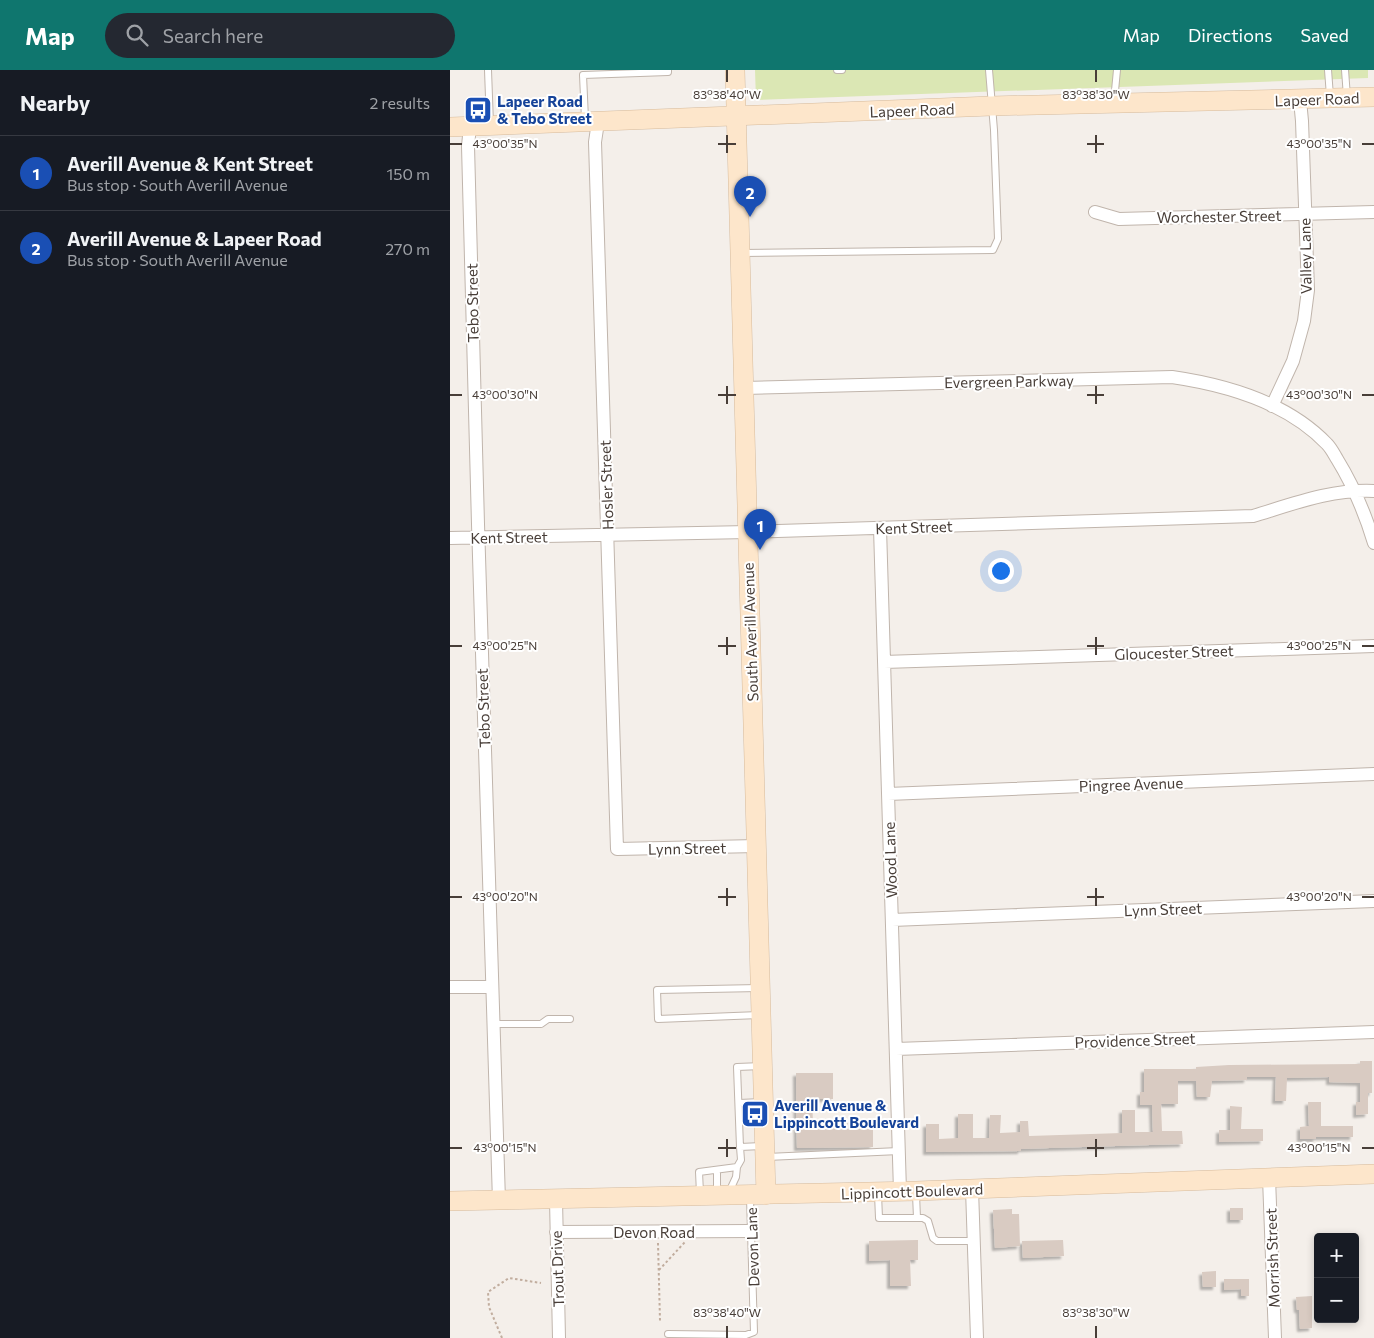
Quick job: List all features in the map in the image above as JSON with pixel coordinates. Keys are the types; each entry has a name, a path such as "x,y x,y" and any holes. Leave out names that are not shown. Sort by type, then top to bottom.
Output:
{"street":[{"name":"South Averill Avenue","path":"735,70 764,1102 765,1151 758,1195"},
{"name":"Lapeer Road","path":"450,127 991,106 1374,97"},
{"name":"Valley Lane","path":"1272,406 1293,361 1304,321 1308,290 1300,100"},
{"name":"Hosler Street","path":"592,122 595,142 617,849"},
{"name":"Tebo Street","path":"470,126 468,146 478,538 499,1201"},
{"name":"Worchester Street","path":"1095,212 1119,219 1374,212"},
{"name":"Evergreen Parkway","path":"744,388 1172,377 1207,382 1272,406 1302,421 1328,445 1355,490 1374,543"},
{"name":"Kent Street","path":"450,538 608,536 1253,516 1332,493 1355,490 1374,491"},
{"name":"Wood Lane","path":"880,528 900,1151 908,1192"},
{"name":"Gloucester Street","path":"884,662 1374,646"},
{"name":"Pingree Avenue","path":"888,794 1374,774"},
{"name":"Lynn Street","path":"617,849 756,846"},
{"name":"Lynn Street","path":"892,920 1374,901"},
{"path":"450,987 492,987"},
{"name":"Providence Street","path":"896,1048 1374,1032"},
{"name":"Lippincott Boulevard","path":"450,1201 908,1192 1374,1174"},
{"name":"Morrish Street","path":"1269,1178 1275,1338"},
{"path":"972,1189 977,1338"},
{"name":"Trout Drive","path":"556,1200 559,1338"},
{"name":"Devon Road","path":"556,1232 751,1231"}],"lane":[{"path":"488,70 490,125"},
{"path":"592,122 584,75 668,72 668,70"},
{"path":"837,70 842,70"},
{"path":"740,253 993,250 998,240 988,70"},
{"path":"1114,104 1117,70"},
{"path":"1328,70 1338,98"},
{"path":"1338,98 1345,70"},
{"path":"761,988 657,990 658,1019 761,1015"},
{"path":"494,1024 541,1024 548,1019 570,1019"},
{"path":"715,1195 736,1177 737,1167 741,1160 737,1067 763,1066"},
{"path":"739,1103 764,1102"},
{"path":"740,1147 765,1151 900,1151"},
{"path":"715,1195 699,1172 737,1167"},
{"path":"715,1195 717,1170"},
{"path":"878,1192 879,1218 923,1218 928,1221 933,1238 937,1241 974,1241"},
{"path":"908,1192 917,1218"},
{"name":"Devon Lane","path":"668,1334 746,1335 754,1332 751,1231 758,1195"}],"path":[{"path":"659,1270 685,1242"},
{"path":"658,1243 660,1321"},
{"path":"502,1338 489,1307 488,1292 509,1278 541,1283"}],"green space":[{"path":"755,70 1368,70 1368,78 756,100"}],"building":[{"path":"1360,1061 1372,1061 1372,1093 1368,1093 1368,1114 1356,1115 1356,1102 1360,1102 1360,1083 1329,1082 1329,1077 1287,1078 1286,1101 1275,1101 1276,1077 1247,1077 1247,1080 1212,1081 1210,1097 1197,1097 1196,1081 1178,1081 1178,1104 1161,1104 1162,1131 1182,1131 1183,1144 1021,1149 1021,1151 926,1152 926,1124 939,1124 939,1139 958,1138 958,1114 973,1114 973,1138 989,1138 990,1115 1001,1115 1000,1133 1020,1132 1020,1121 1028,1121 1029,1136 1122,1133 1122,1110 1135,1110 1135,1132 1153,1132 1152,1105 1140,1105 1140,1092 1144,1092 1144,1069 1196,1069 1196,1067 1229,1065 1360,1064"},
{"path":"796,1073 833,1073 833,1099 812,1099 813,1123 873,1122 873,1147 797,1148"},
{"path":"1308,1102 1321,1102 1321,1126 1353,1126 1353,1137 1300,1139 1300,1127 1309,1126"},
{"path":"1230,1106 1242,1107 1241,1129 1263,1129 1263,1141 1219,1142 1219,1130 1230,1130"},
{"path":"1230,1208 1243,1208 1243,1220 1230,1220"},
{"path":"1012,1209 1012,1214 1019,1214 1020,1246 995,1248 993,1210"},
{"path":"918,1240 918,1260 910,1260 911,1286 890,1286 890,1260 869,1261 869,1241"},
{"path":"1063,1240 1064,1256 1023,1258 1022,1241"},
{"path":"1216,1271 1216,1287 1203,1287 1202,1272"},
{"path":"1224,1279 1249,1279 1249,1296 1241,1296 1241,1289 1224,1290"},
{"path":"1312,1296 1312,1328 1300,1329 1296,1297"}],"place":[{"name":"Lapeer Road & Tebo Street","path":"478,110"},
{"name":"Averill Avenue & Lapeer Road","path":"750,217"},
{"name":"Averill Avenue & Kent Street","path":"760,550"},
{"name":"Averill Avenue & Lippincott Boulevard","path":"755,1114"}]}
